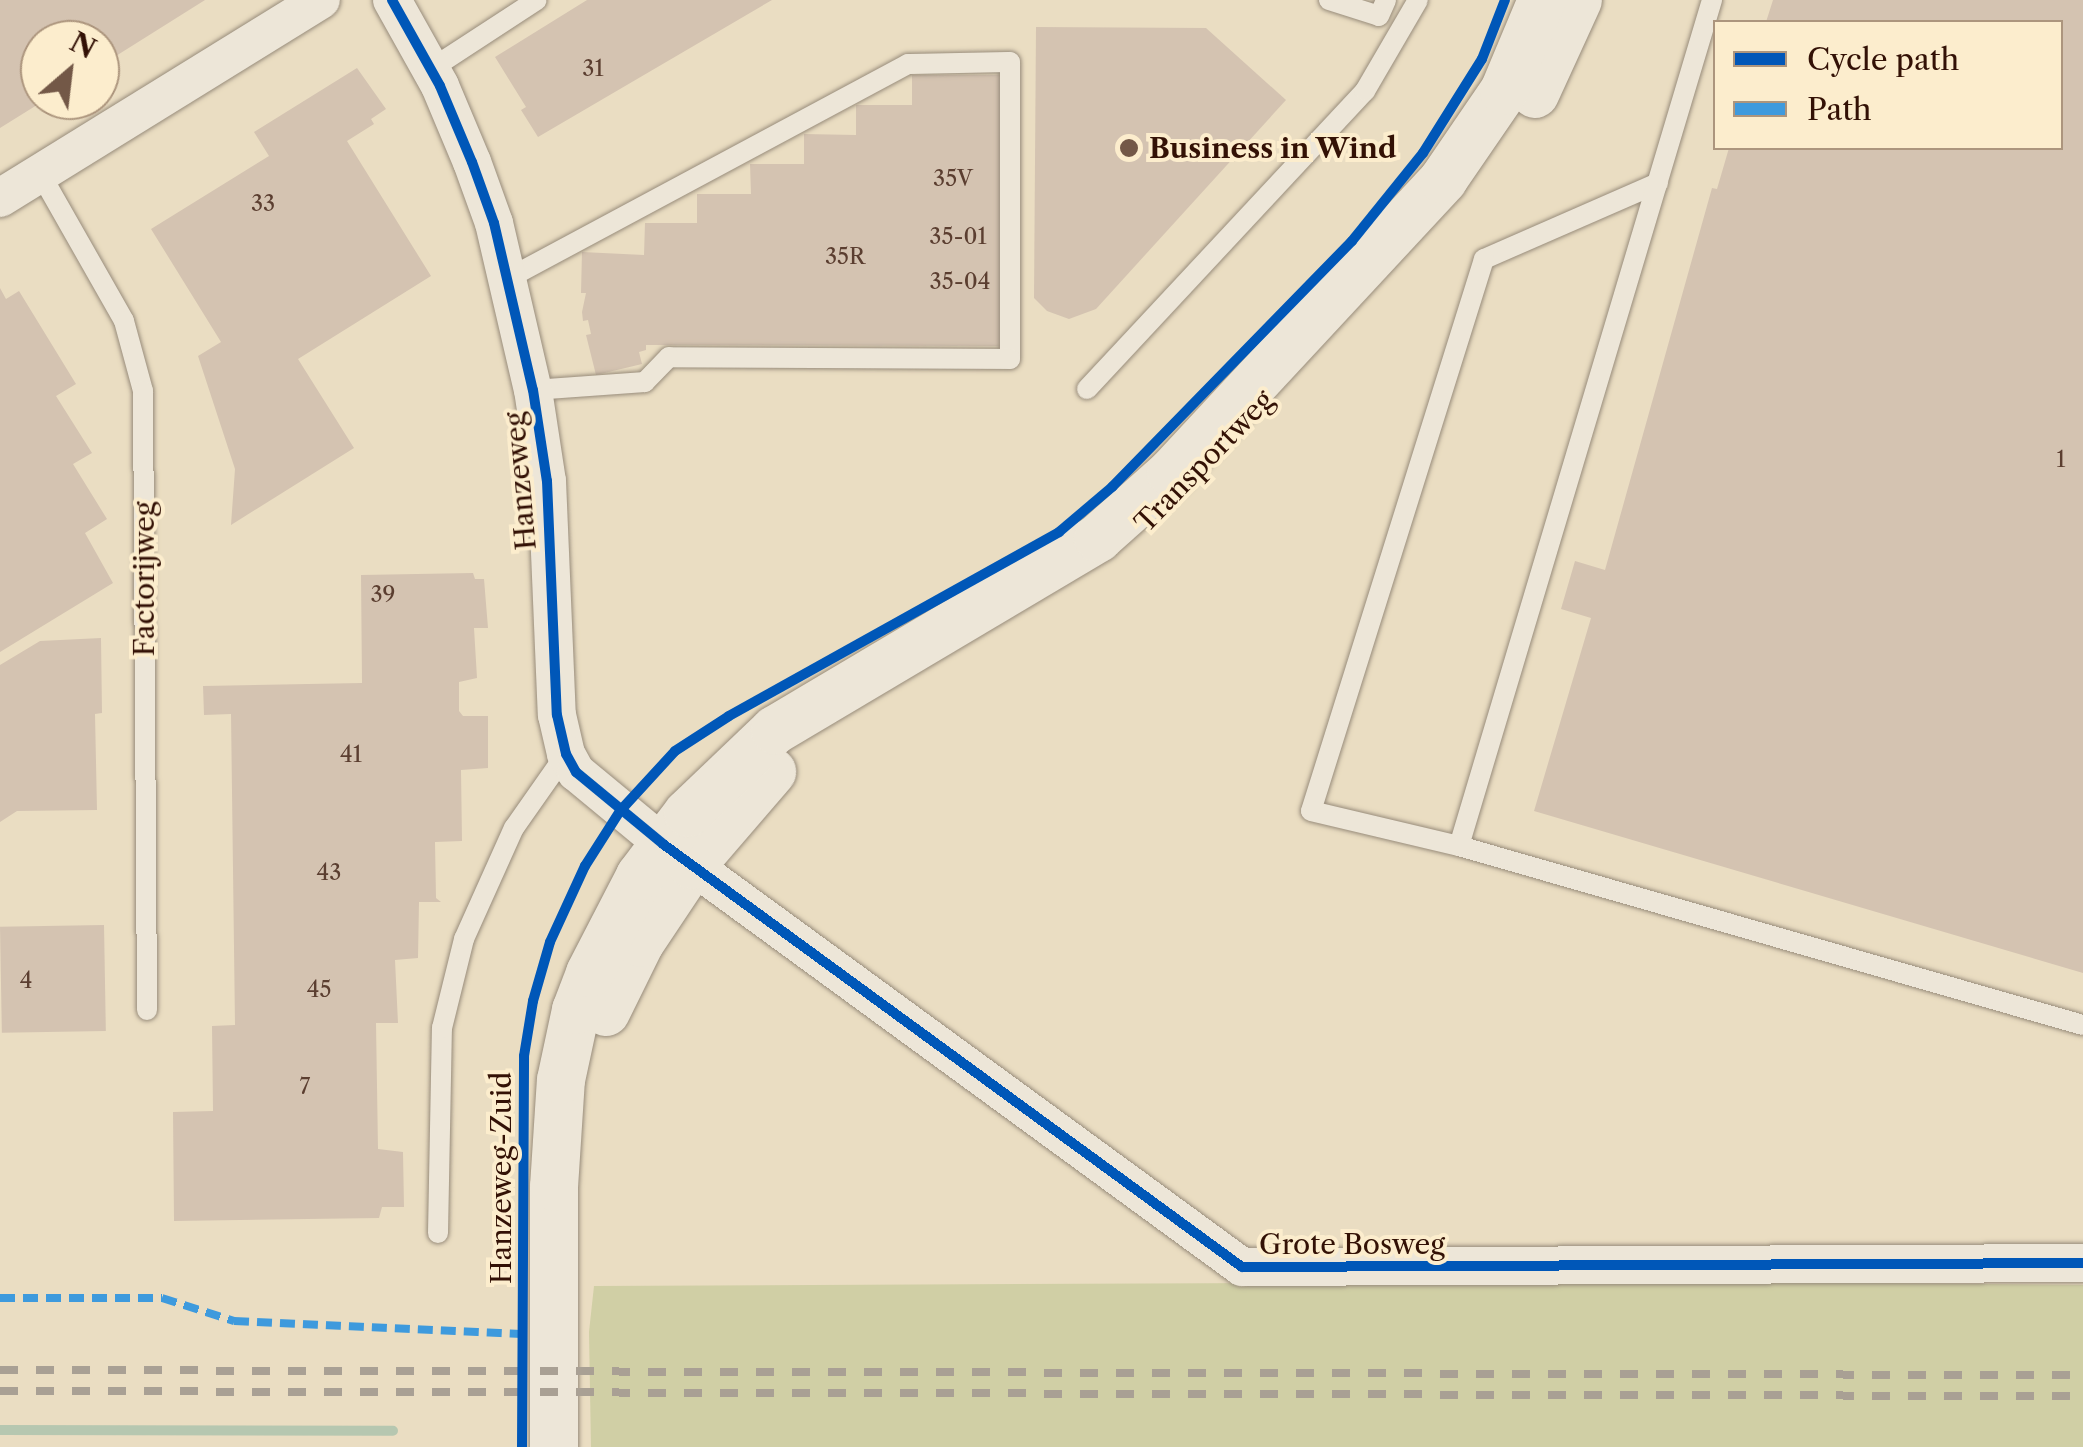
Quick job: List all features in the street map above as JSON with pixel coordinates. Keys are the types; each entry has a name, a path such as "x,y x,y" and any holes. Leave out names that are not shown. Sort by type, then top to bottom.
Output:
{"street":[{"path":"0,198 322,0"},
{"name":"Hanzeweg","path":"392,0 431,69 472,162 507,279 533,390 547,481 557,714 566,754"},
{"name":"Transportweg","path":"678,855 729,770 774,730 1081,549 1171,473 1443,180 1504,91 1542,0"},
{"name":"Transportweg","path":"678,855 734,812 813,736 1078,576 1154,520 1291,369 1436,219 1512,132 1558,52 1578,0"},
{"path":"566,754 576,772 678,855 614,990 586,1088 574,1296 574,1447"},
{"name":"Grote Bosweg","path":"678,855 1242,1268 2083,1263"},
{"name":"Hanzeweg-Zuid","path":"554,1447 554,1187 566,1052 576,1010 608,931 678,855"}],"lane":[{"path":"431,69 536,0"},
{"path":"1329,0 1379,16 1386,0"},
{"path":"1088,389 1365,92 1418,0"},
{"path":"1459,846 1712,0"},
{"name":"Hanzeweg","path":"507,279 908,64 1010,62 1010,359 669,357 645,382 533,390"},
{"name":"Factorijweg","path":"40,172 124,321 143,391 146,1010"},
{"path":"1658,183 1484,259 1310,811 1459,846 2083,1025"},
{"path":"438,1233 442,1028 464,939 514,828 566,754"}],"green space":[{"path":"1688,1281 2083,1285 2083,1447 591,1447 589,1332 594,1286"}],"building":[{"path":"0,0 205,0 120,53 120,20 20,20 20,116 0,128"},
{"path":"587,0 772,0 538,137 521,110 526,107 495,57"},
{"path":"1773,0 2083,0 2083,973 1534,811 1591,618 1561,609 1575,561 1605,570 1712,188 1717,189 1728,150 2063,150 2063,20 1767,20"},
{"path":"1036,27 1206,28 1286,100 1096,309 1069,319 1047,311 1034,298"},
{"path":"357,68 386,109 371,119 374,124 347,141 431,276 298,359 354,448 231,525 235,469 198,356 221,342 151,229 269,156 254,132"},
{"path":"912,75 1001,75 1000,346 646,345 646,350 639,352 642,364 596,375 586,335 591,334 588,320 583,321 586,293 581,293 582,252 644,255 645,223 697,223 697,194 751,194 750,164 804,164 804,134 856,135 856,105 912,105"},
{"path":"0,288 6,299 19,291 76,384 56,396 92,453 73,464 107,519 85,533 113,583 0,652"},
{"path":"473,573 475,579 484,579 488,628 474,628 477,678 459,682 459,711 463,716 488,716 488,768 461,770 462,841 435,842 436,898 441,902 419,902 418,958 395,960 398,1023 376,1023 378,1149 403,1152 404,1207 382,1207 379,1218 174,1221 173,1112 213,1111 212,1026 235,1025 231,714 204,715 203,686 362,683 361,575"},
{"path":"101,638 102,713 95,714 97,810 17,811 0,822 0,665 40,641"},
{"path":"104,925 106,1031 2,1033 0,927"}],"waterway":[{"path":"0,1430 393,1431"}],"railway":[{"path":"0,1370 2083,1375"},
{"path":"0,1391 2083,1396"}],"marked path":[{"path":"0,1298 162,1298 234,1321 522,1334"}],"cycle path":[{"path":"392,0 440,86 472,162 494,223 533,390 547,481 557,715 566,754 576,772 663,844 1242,1267 2083,1263"},
{"path":"522,1447 524,1056 533,1001 550,942 585,866 620,811 675,751 729,716 1059,532 1112,487 1352,241 1423,153 1482,59 1505,0"}],"place":[{"name":"Business in Wind","path":"1129,148"}]}
